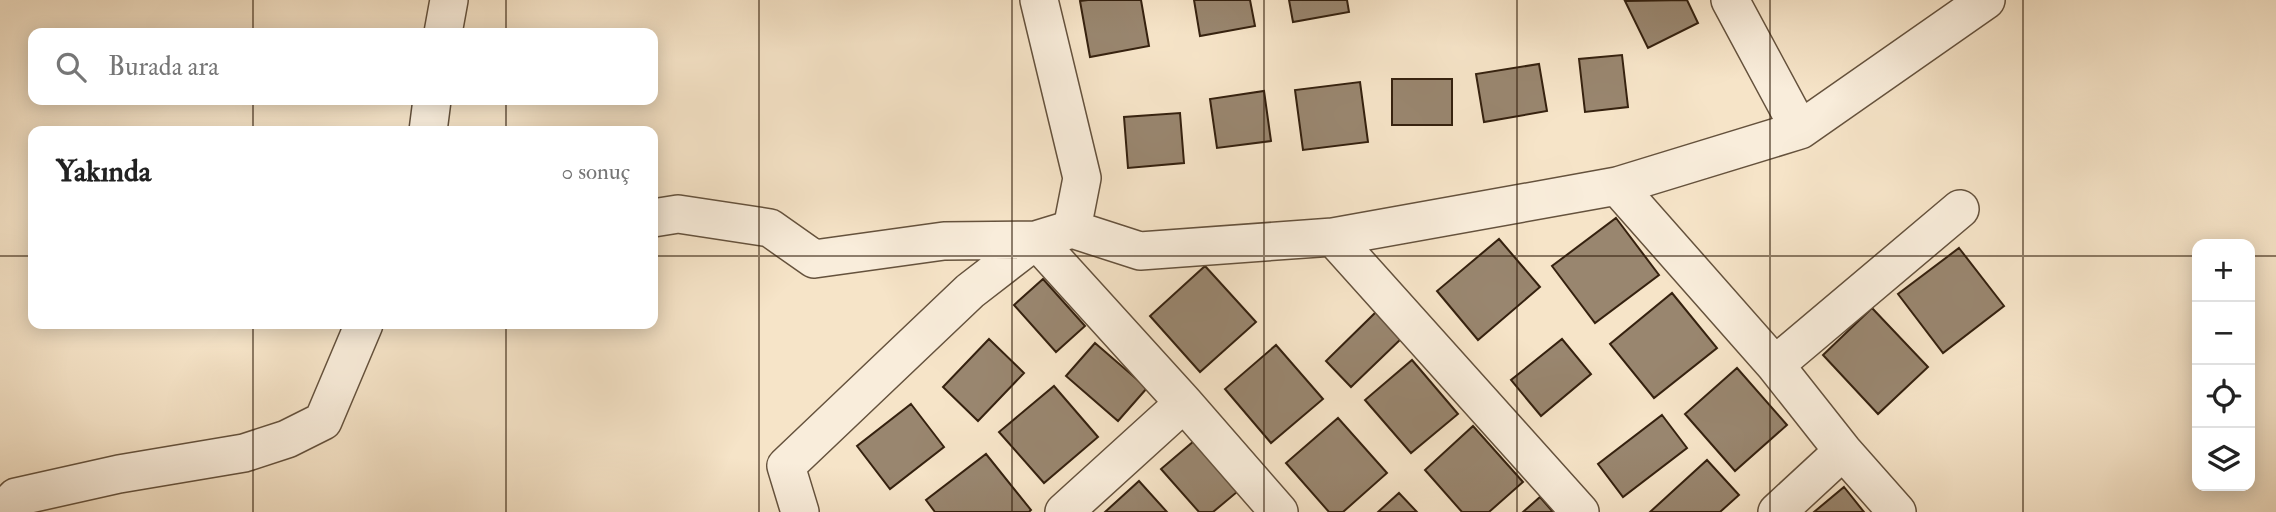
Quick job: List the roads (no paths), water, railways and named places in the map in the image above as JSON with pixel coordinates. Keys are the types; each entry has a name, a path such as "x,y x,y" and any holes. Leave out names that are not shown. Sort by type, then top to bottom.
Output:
{"street":[{"path":"444,28 449,0"},
{"path":"1038,0 1082,178 1072,229"},
{"path":"1730,0 1800,130"},
{"path":"658,217 678,214 770,228 814,259 944,241 1036,240 1072,229 1140,251 1333,236 1617,186 1800,130 1986,0"},
{"path":"429,126 431,105"},
{"path":"1617,186 1774,365 1843,451 1897,512"},
{"path":"1774,365 1960,209"},
{"path":"1333,236 1580,512"},
{"path":"1036,240 1279,512"},
{"path":"800,512 786,466 970,291 1036,240"},
{"path":"2,512 16,497 119,474 244,453 288,439 323,421 362,329"},
{"path":"1064,512 1184,403"},
{"path":"1777,512 1843,451"}]}
